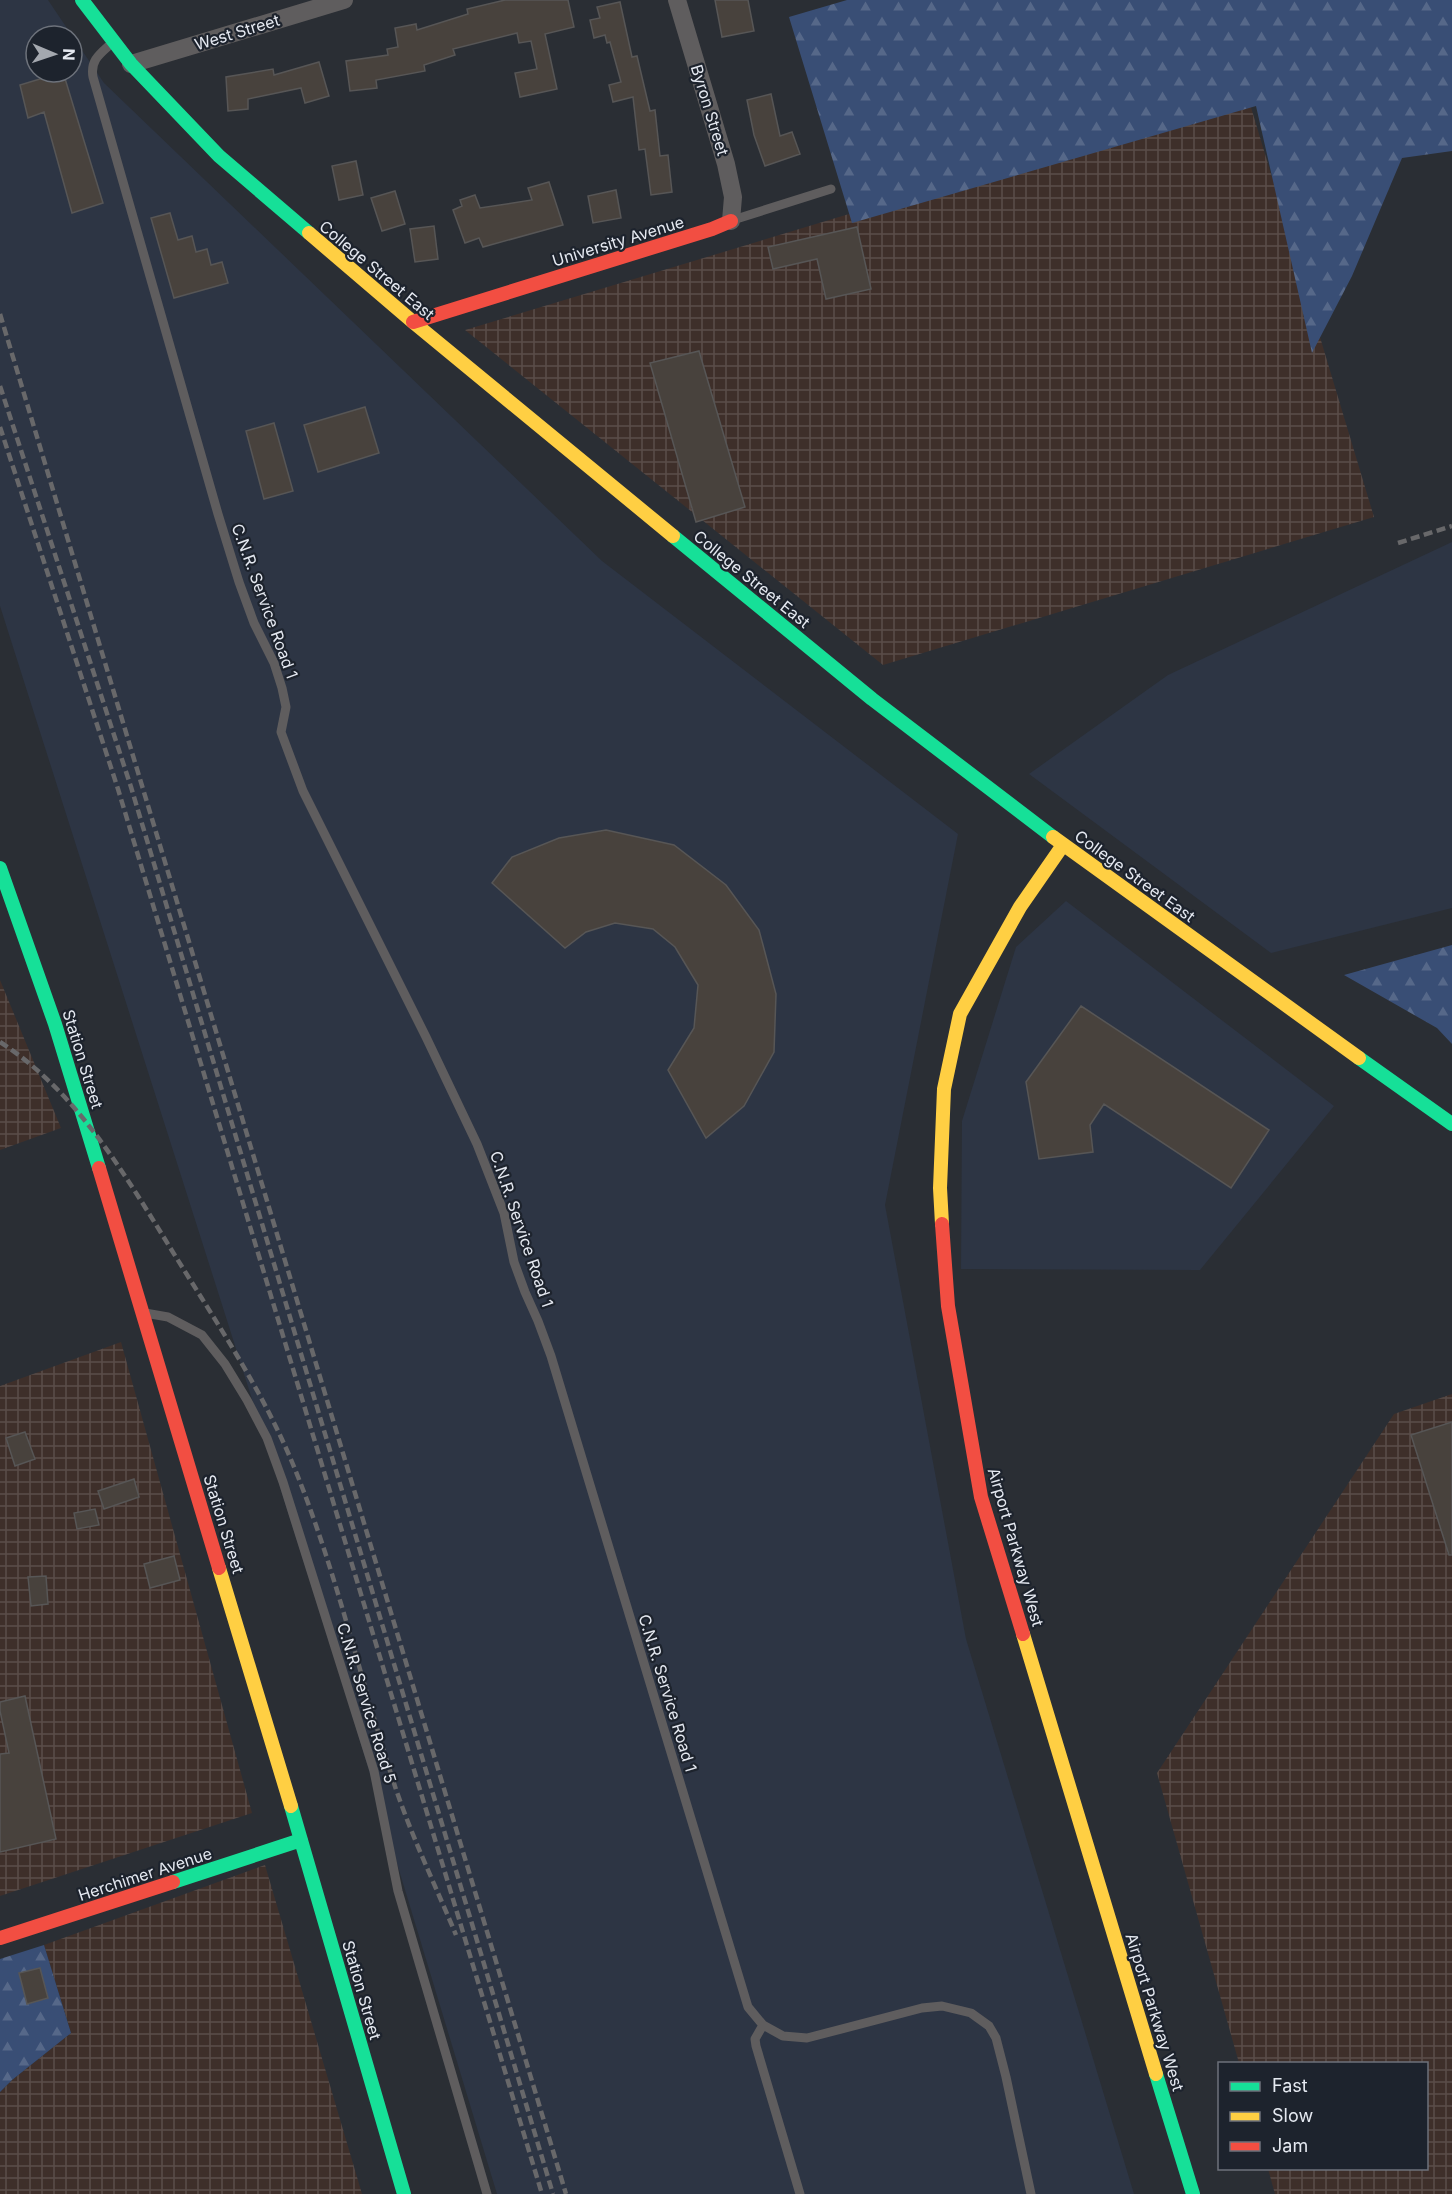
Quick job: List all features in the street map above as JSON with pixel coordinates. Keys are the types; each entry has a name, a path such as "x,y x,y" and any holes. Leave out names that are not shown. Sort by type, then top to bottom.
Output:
{"main road":[{"name":"College Street East","path":"82,0 131,64 219,156 413,322 872,699 1063,846 1452,1124"},
{"name":"University Avenue","path":"413,322 731,221"},
{"name":"Airport Parkway West","path":"1063,846 1020,907 960,1014 944,1089 940,1188 948,1306 981,1497 1192,2194"},
{"name":"Station Street","path":"0,868 55,1024 143,1312 404,2194"},
{"name":"Herchimer Avenue","path":"0,1938 301,1840"}],"street":[{"name":"West Street","path":"131,64 344,0"},
{"name":"Byron Street","path":"677,0 726,164 733,197 731,221"}],"lane":[{"name":"C.N.R. Service Road 1","path":"114,41 94,59 93,77 239,582 274,663 282,688 286,707 281,732 303,791 453,1090 491,1178 504,1213 514,1262 551,1356 748,2007 762,2025"},
{"name":"University Avenue","path":"731,221 831,189"},
{"name":"C.N.R. Service Road 5","path":"143,1312 168,1317 202,1335 225,1364 267,1438 374,1771 398,1891 488,2194"},
{"path":"800,2194 756,2046 755,2039 762,2025 783,2036 807,2038 922,2008 942,2006 971,2013 989,2026 996,2038 1031,2194"}],"shaded area":[{"path":"0,0 48,0 64,24 24,24 24,84 84,84 84,53 104,83 602,561 958,834 885,1205 966,1639 1134,2194 497,2194 347,1698 0,606"},
{"path":"1247,94 1374,517 883,665 465,330"},
{"path":"1452,542 1452,908 1271,953 1029,774 1168,675"},
{"path":"1066,901 1334,1106 1200,1270 961,1269 962,1121 1016,947"},
{"path":"0,980 61,1128 0,1150"},
{"path":"121,1342 252,1813 0,1896 0,1386"},
{"path":"1452,1394 1452,2194 1275,2194 1268,2170 1428,2170 1428,2062 1239,2062 1157,1773 1394,1414"},
{"path":"265,1865 362,2194 0,2194 0,2092 71,2033 44,1945"}],"green space":[{"path":"847,0 1452,0 1452,151 1402,158 1352,276 1312,353 1256,106 852,223 789,17"},
{"path":"1452,945 1452,1044 1437,1028 1344,975"},
{"path":"44,1945 71,2033 0,2092 0,1959"}],"building":[{"path":"505,0 568,0 574,27 545,34 557,89 520,97 515,73 537,69 531,41 519,43 517,33 453,49 455,55 424,65 425,71 376,80 377,88 350,91 346,61 388,55 387,49 398,47 395,28 416,24 417,30 468,14 467,9"},
{"path":"715,0 748,0 754,31 722,37"},
{"path":"620,2 632,57 637,56 650,111 655,110 660,156 668,155 672,192 651,195 645,149 639,150 633,97 613,102 609,85 621,82 610,42 607,43 605,35 594,38 590,20 600,18 597,7"},
{"path":"319,62 329,96 305,103 301,88 248,99 248,109 228,111 226,77 273,69 274,75"},
{"path":"67,84 103,203 72,213 44,112 28,118 20,85"},
{"path":"771,94 780,136 792,132 800,154 765,166 754,135 747,100"},
{"path":"356,161 363,195 339,200 332,166"},
{"path":"549,182 563,225 483,247 479,238 465,243 453,210 462,206 460,200 475,195 480,208 532,200 528,188"},
{"path":"616,190 621,218 593,223 588,196"},
{"path":"395,191 405,224 382,231 371,198"},
{"path":"170,213 178,240 192,236 196,252 207,249 211,265 222,262 228,283 174,298 151,218"},
{"path":"434,226 438,259 415,262 410,229"},
{"path":"857,227 871,289 826,299 817,259 773,269 768,247"},
{"path":"699,351 745,507 696,522 650,363"},
{"path":"365,407 379,453 318,472 304,425"},
{"path":"274,423 293,491 264,499 246,431"},
{"path":"606,830 674,845 726,885 759,930 776,994 774,1052 744,1106 706,1138 668,1070 694,1028 698,985 675,947 653,929 615,923 586,932 565,948 492,883 512,857 559,838"},
{"path":"1081,1006 1269,1130 1231,1188 1104,1104 1090,1125 1093,1152 1039,1159 1026,1082"},
{"path":"1452,1422 1452,1555 1449,1555 1411,1435"},
{"path":"25,1432 35,1459 15,1466 6,1438"},
{"path":"134,1479 139,1497 104,1509 98,1491"},
{"path":"95,1509 99,1525 77,1529 74,1513"},
{"path":"174,1556 180,1580 150,1588 144,1564"},
{"path":"46,1576 48,1604 31,1606 28,1577"},
{"path":"25,1696 56,1839 0,1852 0,1754 9,1753 0,1702"},
{"path":"40,1968 48,1998 27,2004 19,1973"}],"railway":[{"path":"0,314 566,2194"},
{"path":"0,386 131,787 553,2194"},
{"path":"0,427 118,789 542,2194"},
{"path":"1398,543 1452,526"},
{"path":"0,1042 50,1082 72,1105 111,1156 249,1375 279,1433 321,1539 398,1795 456,1935"}],"traffic: fast":[{"path":"82,0 131,64 219,156 309,233"},
{"path":"673,536 872,699 1053,837"},
{"path":"0,868 55,1024 99,1168"},
{"path":"1359,1058 1452,1124"},
{"path":"291,1806 404,2194"},
{"path":"173,1882 301,1840"},
{"path":"1156,2074 1193,2194"}],"traffic: slow":[{"path":"309,233 413,322 673,536"},
{"path":"1053,837 1359,1058"},
{"path":"942,1224 940,1188 944,1089 960,1014 1020,907 1063,845"},
{"path":"219,1568 291,1806"},
{"path":"1023,1634 1156,2074"}],"traffic: jam":[{"path":"413,322 712,229 731,221"},
{"path":"99,1168 219,1568"},
{"path":"942,1224 948,1306 981,1497 1023,1634"},
{"path":"0,1938 173,1882"}]}
